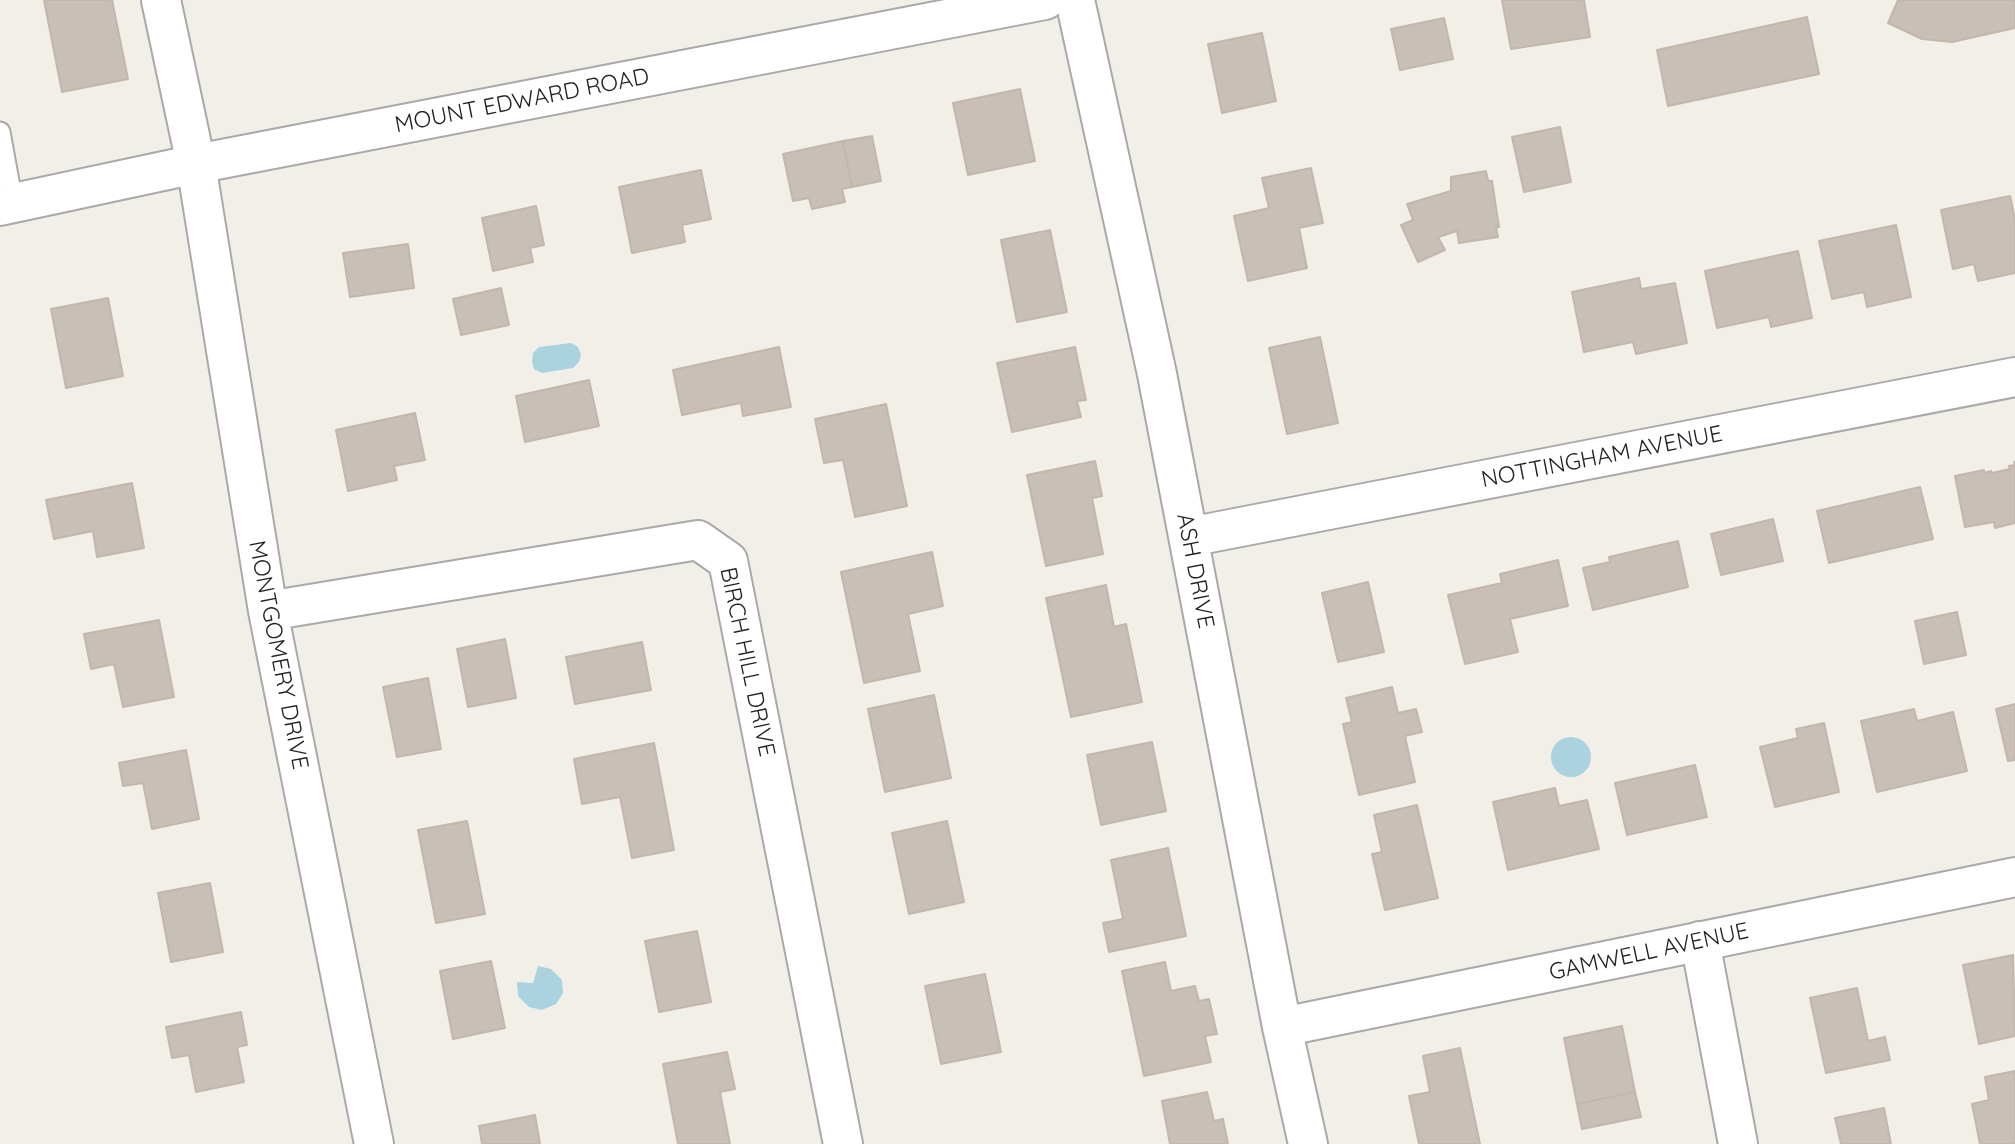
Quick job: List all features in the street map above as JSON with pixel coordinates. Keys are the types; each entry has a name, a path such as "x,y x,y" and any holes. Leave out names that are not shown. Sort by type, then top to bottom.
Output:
{"street":[{"name":"MONTGOMERY DRIVE","path":"161,0 196,164 268,611 374,1144"},
{"name":"MOUNT EDWARD ROAD","path":"7,205 196,164 1045,0"},
{"name":"ASH DRIVE","path":"1076,0 1157,374 1282,1027 1308,1144"},
{"name":"NOTTINGHAM AVENUE","path":"1189,537 2015,377"},
{"name":"BIRCH HILL DRIVE","path":"268,611 698,540 729,561 843,1144"},
{"name":"GAMWELL AVENUE","path":"1282,1027 2015,877"},
{"path":"1700,941 1738,1144"}],"lane":[{"path":"0,132 7,205"}],"water":[{"path":"571,343 578,347 581,355 573,368 542,373 534,369 533,353 539,347"},
{"path":"1571,737 1579,738 1585,743 1590,749 1590,765 1585,771 1579,776 1571,777 1563,776 1557,771 1552,765 1551,757 1552,749 1557,743 1563,738"},
{"path":"538,966 551,969 562,980 563,993 556,1004 542,1010 529,1007 518,996 517,982 533,983"}],"building":[{"path":"44,0 112,0 128,79 62,92"},
{"path":"1502,0 1584,0 1590,37 1511,49"},
{"path":"1898,0 2015,0 2015,28 1952,42 1922,39 1888,23"},
{"path":"1807,17 1819,74 1668,106 1657,50"},
{"path":"1444,18 1453,59 1400,70 1391,29"},
{"path":"1262,33 1276,101 1222,113 1208,44"},
{"path":"1020,89 1035,161 968,175 953,103"},
{"path":"1560,127 1571,182 1524,192 1512,137"},
{"path":"872,136 881,181 852,187 843,141"},
{"path":"843,141 852,187 842,189 845,202 812,209 809,198 793,201 783,154"},
{"path":"1311,168 1323,223 1299,228 1307,268 1248,281 1234,216 1269,208 1262,178"},
{"path":"701,170 711,219 682,225 685,242 632,253 619,187"},
{"path":"1486,171 1488,181 1492,181 1498,237 1459,243 1457,231 1438,237 1445,250 1418,262 1401,225 1413,220 1407,204 1451,191 1451,177"},
{"path":"2010,196 2015,219 2015,273 1978,281 1974,264 1953,269 1941,210"},
{"path":"536,206 544,245 530,248 533,262 493,271 482,218"},
{"path":"1896,225 1911,297 1867,307 1864,292 1832,299 1819,241"},
{"path":"1050,230 1067,312 1017,322 1001,240"},
{"path":"408,244 414,288 350,297 343,253"},
{"path":"1798,251 1812,318 1771,327 1769,317 1717,328 1705,271"},
{"path":"1639,278 1641,289 1675,283 1687,343 1636,354 1633,342 1584,352 1572,292"},
{"path":"501,288 509,325 461,335 453,299"},
{"path":"108,298 123,376 66,388 51,309"},
{"path":"1320,337 1338,423 1287,434 1269,348"},
{"path":"779,347 791,407 743,416 741,403 682,415 673,370"},
{"path":"1075,347 1086,400 1077,401 1081,417 1012,432 997,363"},
{"path":"589,380 599,426 525,442 516,396"},
{"path":"886,404 907,506 855,517 843,460 824,463 815,419"},
{"path":"415,413 425,460 394,466 397,480 348,491 336,430"},
{"path":"1095,461 1102,496 1092,498 1103,554 1046,566 1027,475"},
{"path":"2015,465 2015,523 1995,528 1994,522 1965,527 1955,476 1984,470 1984,473 1992,473 2010,469 2009,466"},
{"path":"132,483 144,548 97,557 93,531 54,539 46,500"},
{"path":"1920,487 1933,539 1829,563 1817,511"},
{"path":"1773,519 1783,561 1721,575 1711,534"},
{"path":"1678,541 1688,587 1593,610 1583,568 1610,562 1609,557"},
{"path":"932,552 943,606 908,614 920,671 864,683 841,572"},
{"path":"1558,560 1568,606 1510,619 1518,652 1465,664 1448,595 1502,583 1500,574"},
{"path":"1368,582 1384,652 1338,662 1322,593"},
{"path":"1106,585 1114,627 1126,624 1142,702 1071,717 1046,598"},
{"path":"1957,612 1966,655 1924,664 1915,621"},
{"path":"159,620 174,697 123,707 114,664 91,669 84,634"},
{"path":"505,639 516,698 468,707 457,649"},
{"path":"642,642 651,690 575,704 566,657"},
{"path":"428,678 441,749 397,757 383,687"},
{"path":"1392,687 1398,713 1416,709 1422,732 1405,736 1415,782 1359,795 1343,724 1352,722 1346,698"},
{"path":"934,695 951,778 885,792 868,709"},
{"path":"2015,704 2015,760 2008,761 1996,709"},
{"path":"1914,709 1917,721 1953,712 1967,771 1877,792 1861,721"},
{"path":"1824,723 1839,792 1775,807 1760,747 1798,738 1796,729"},
{"path":"1152,742 1166,811 1101,825 1087,755"},
{"path":"654,743 674,850 632,858 620,797 582,804 574,759"},
{"path":"186,750 199,819 152,829 143,783 123,786 119,763"},
{"path":"1695,765 1707,817 1627,835 1615,783"},
{"path":"1555,788 1559,806 1587,800 1599,849 1508,870 1493,802"},
{"path":"1417,805 1438,898 1385,910 1372,854 1382,852 1374,815"},
{"path":"467,821 485,914 436,923 418,830"},
{"path":"947,821 964,902 909,914 892,833"},
{"path":"1168,848 1186,936 1109,952 1103,923 1123,919 1111,860"},
{"path":"210,883 223,952 171,962 158,893"},
{"path":"697,931 711,1002 659,1012 645,941"},
{"path":"2013,955 2015,1036 1979,1044 1963,965"},
{"path":"491,961 505,1028 453,1039 440,971"},
{"path":"1165,962 1171,991 1195,986 1199,1001 1209,999 1217,1034 1205,1036 1211,1062 1144,1076 1122,971"},
{"path":"985,974 1001,1052 941,1064 925,986"},
{"path":"1857,988 1868,1041 1885,1037 1890,1060 1826,1073 1810,998"},
{"path":"241,1012 247,1045 237,1047 244,1082 196,1092 189,1055 172,1058 166,1027"},
{"path":"1622,1026 1635,1092 1577,1104 1564,1038"},
{"path":"1460,1048 1480,1144 1419,1144 1409,1096 1430,1092 1423,1056"},
{"path":"727,1052 735,1089 720,1092 730,1144 678,1144 663,1064"},
{"path":"2015,1071 2015,1144 1980,1144 1972,1104 1989,1100 1985,1077"},
{"path":"1207,1092 1214,1121 1223,1119 1228,1144 1170,1144 1162,1101"},
{"path":"1635,1092 1641,1117 1582,1129 1577,1104"},
{"path":"1884,1108 1891,1144 1841,1144 1835,1118"},
{"path":"535,1115 540,1144 482,1144 479,1126"}]}
